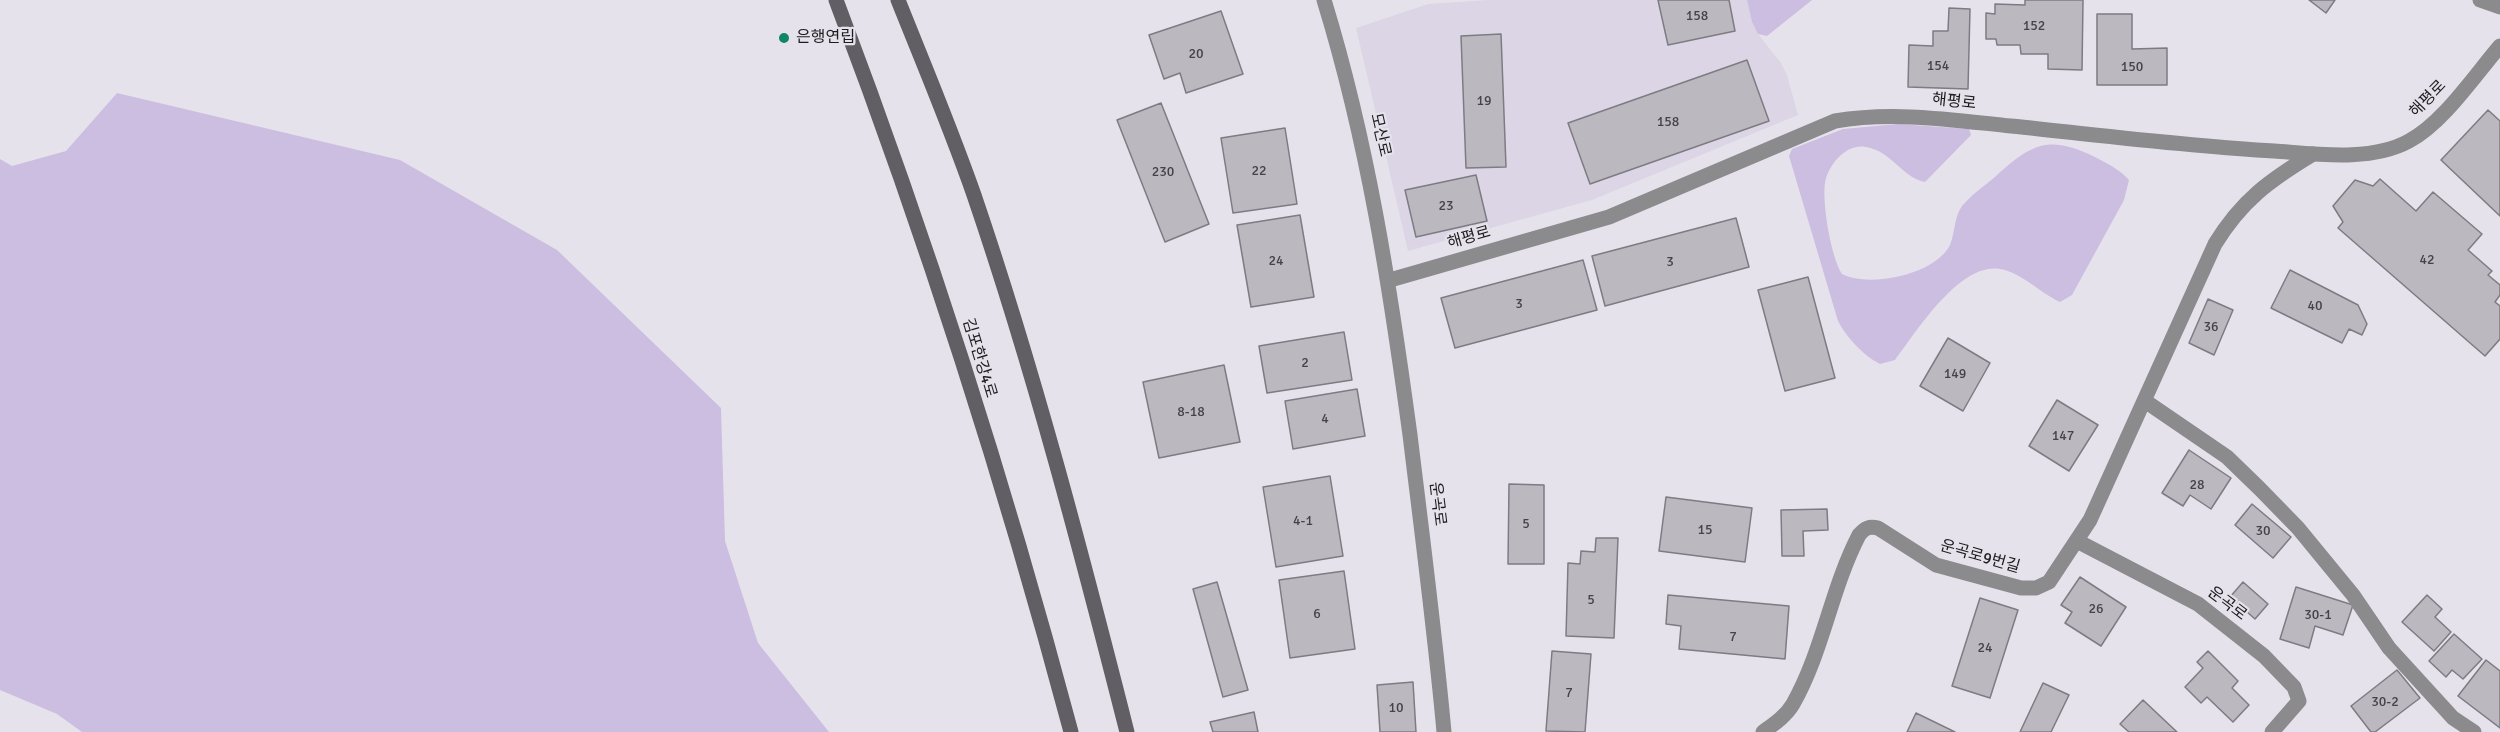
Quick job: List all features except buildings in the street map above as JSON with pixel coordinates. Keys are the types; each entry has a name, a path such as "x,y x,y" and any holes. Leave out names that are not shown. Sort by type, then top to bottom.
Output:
{"street":[{"name":"김포한강4로","path":"836,0 881,118 954,334 1036,601 1071,732"},
{"path":"898,0 973,194 1028,365 1081,549 1126,732"},
{"name":"모산로","path":"1324,0 1350,86 1369,167 1390,280"},
{"path":"2480,0 2500,7"},
{"name":"해평로","path":"1390,280 1609,216 1835,121 1861,117 1923,117 2175,145 2313,154 2364,153 2394,148 2411,141 2451,104 2500,46"},
{"name":"운곡로9번길","path":"1763,732 1782,719 1793,704 1814,657 1838,580 1852,547 1864,529 1870,526 1878,528 1936,565 2021,588 2036,588 2049,582 2090,520 2216,244 2232,217 2273,179 2313,154"},
{"name":"운곡로","path":"1390,280 1434,622 1444,732"},
{"path":"2145,401 2227,457 2260,489 2298,528 2354,595 2389,648 2453,718 2474,732"},
{"name":"운곡로","path":"2077,541 2198,604 2264,656 2294,687 2299,701 2272,732"}],"shaded area":[{"path":"1488,0 1747,0 1752,22 1758,34 1781,63 1787,75 1798,115 1592,200 1408,251 1356,28 1428,4"},
{"path":"1747,0 1812,0 1767,36 1758,34 1752,22"},
{"path":"117,93 400,160 557,250 721,408 725,541 758,643 829,732 82,732 57,714 0,690 0,159 12,166 66,151"},
{"path":"1898,124 1969,129 1971,135 1925,182 1917,180 1875,149 1852,148 1839,157 1827,176 1824,192 1831,243 1842,274 1868,280 1884,279 1916,271 1931,264 1950,245 1959,210 1970,198 2010,164 2032,149 2053,145 2065,146 2095,157 2118,170 2129,180 2124,200 2072,295 2060,302 2008,271 1985,270 1969,276 1940,302 1895,360 1880,364 1856,346 1838,321 1789,156 1792,149 1843,129"}],"place":[{"name":"은행연립","path":"784,38"}]}
